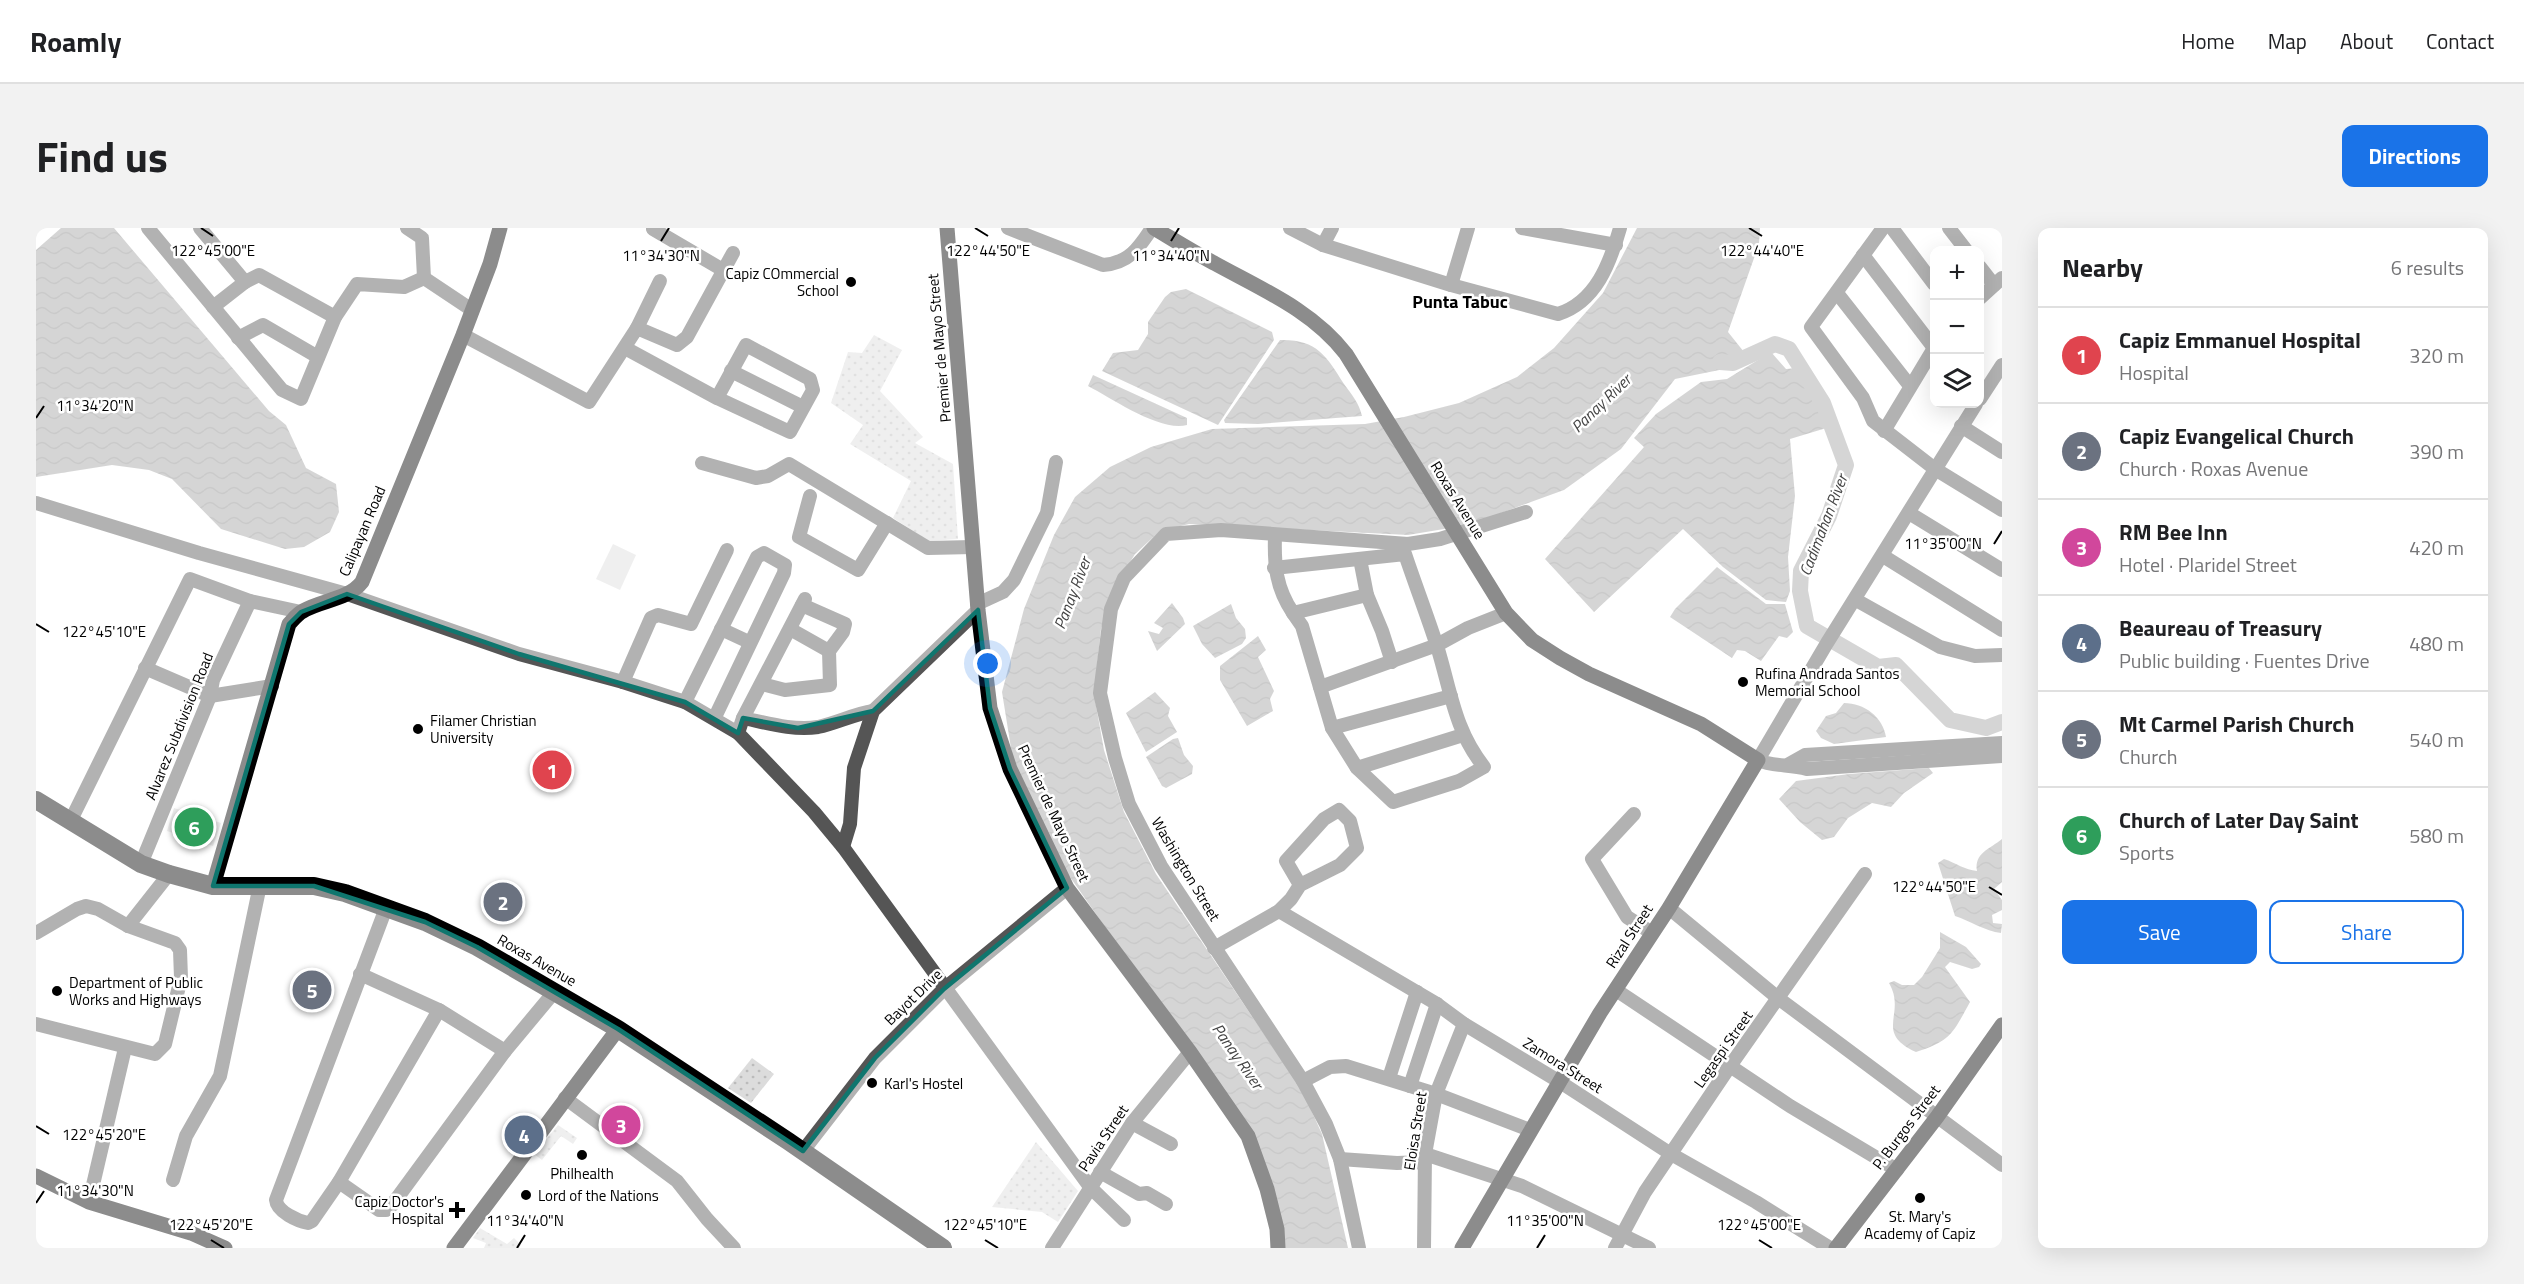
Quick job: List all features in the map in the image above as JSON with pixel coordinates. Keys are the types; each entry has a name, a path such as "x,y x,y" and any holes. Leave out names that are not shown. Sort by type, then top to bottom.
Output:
{"highway":[{"name":"Roxas Avenue","path":"36,800 141,864 169,874 213,886 314,886 345,893 425,922 477,947 618,1029 803,1151 942,1248"}],"main road":[{"name":"Calipayan Road","path":"302,612 347,594 362,582 463,335 490,264 500,228"},
{"name":"Premier de Mayo Street","path":"947,228 978,607 990,708 1010,769 1067,888 1190,1052 1248,1136 1267,1189 1277,1229 1278,1248"},
{"name":"Roxas Avenue","path":"1153,228 1212,263 1274,295 1316,322 1331,335 1346,354 1506,612 1532,639 1589,674 1701,724 1758,760"},
{"path":"213,886 289,624 302,612"},
{"name":"Rizal Street","path":"1462,1248 1530,1130 1669,908 1758,760"},
{"name":"P. Burgos Street","path":"1836,1248 1937,1117 2002,1025"},
{"path":"454,1248 618,1029"},
{"path":"36,1176 89,1202 191,1233 225,1248"}],"street":[{"path":"148,228 282,390 301,399 335,317 357,284 404,287 424,278"},
{"path":"200,228 245,282"},
{"path":"407,228 422,238 424,278"},
{"path":"1008,228 1103,265 1116,264 1129,258 1153,228"},
{"path":"1290,228 1323,245 1451,285 1558,314 1573,309 1604,275 1620,228"},
{"path":"1323,245 1332,228"},
{"path":"1451,285 1468,228"},
{"path":"1522,228 1616,245"},
{"path":"1883,228 1811,327 1863,398 1873,421 1935,469 2002,510"},
{"path":"1892,228 1930,277"},
{"path":"1949,228 1963,246"},
{"path":"653,229 723,270"},
{"path":"637,328 677,345 687,337 733,253"},
{"path":"1863,255 1930,342"},
{"path":"1984,270 1998,282 1984,294"},
{"path":"213,307 245,282 259,275 335,317"},
{"path":"424,278 472,310"},
{"path":"463,335 589,402 637,328 660,281"},
{"path":"1837,293 1910,386"},
{"path":"238,338 263,325 318,357"},
{"path":"625,348 717,398 790,432 813,390 813,383 810,379 746,345 717,398"},
{"path":"1884,431 1931,354"},
{"path":"1984,393 2002,365"},
{"path":"731,371 803,407"},
{"name":"Rizal Street","path":"1758,760 1827,643 1856,600 1973,408"},
{"path":"1961,426 2002,452"},
{"path":"843,847 853,800 854,768 873,711 978,607 1003,592 1014,580 1047,513 1056,462"},
{"path":"702,463 756,478 768,476 789,464 928,548 973,547"},
{"path":"810,496 799,537 858,570 887,523"},
{"path":"36,503 199,553 347,594 519,654 623,682 685,702 715,717 738,733 814,812 843,847 1090,1187 1124,1220"},
{"name":"Washington Street","path":"1359,1248 1340,1159 1326,1124 1303,1081 1161,866 1129,804 1115,758 1101,693 1104,648 1111,609 1124,578 1166,534 1221,531 1408,544 1440,539 1526,512"},
{"path":"1909,513 2002,570"},
{"path":"1274,568 1405,554 1437,645 1463,735 1468,747 1484,767 1459,781 1393,802 1357,768 1332,728 1302,626 1283,599 1274,568 1275,536"},
{"path":"623,682 651,618 658,615 690,624 727,550"},
{"path":"685,702 757,557 764,553 785,565 784,573 715,717"},
{"path":"1883,556 2002,630"},
{"path":"1360,559 1367,595 1392,662"},
{"path":"71,820 190,579 250,601 302,612"},
{"path":"1293,613 1367,595"},
{"path":"1856,600 1940,647 1975,656 2002,655"},
{"name":"Alvarez Subdivision Road","path":"141,864 210,696 213,680 250,601"},
{"path":"738,733 743,718 804,601 845,624 843,632 829,651 830,685 784,690 762,684"},
{"path":"1320,687 1437,645 1468,628 1506,612"},
{"path":"721,629 749,642"},
{"path":"790,629 829,651"},
{"path":"145,668 210,696 272,686"},
{"path":"1332,728 1451,696"},
{"path":"743,718 798,728 819,726 855,714 873,711"},
{"path":"1357,768 1463,735"},
{"path":"1789,764 1805,755 2002,743"},
{"path":"1758,760 1772,765 1789,764 1807,769 2002,756"},
{"path":"1214,948 1279,911 1300,885 1340,865 1357,848 1350,821 1339,810 1324,819 1286,861 1300,885"},
{"path":"1634,814 1592,860 1626,916 1652,933"},
{"path":"128,926 169,874"},
{"name":"Legaspi Street","path":"1615,1248 1645,1192 1865,874"},
{"path":"173,1180 186,1136 220,1076 260,885"},
{"name":"Bayot Drive","path":"803,1151 875,1058 944,989 1067,888"},
{"path":"36,933 77,909 86,906 98,909 128,926 175,943 180,950 181,978 165,1044 161,1051 155,1054 36,1024"},
{"path":"386,908 276,1200 277,1206 308,1223 312,1221 339,1182 439,1010"},
{"path":"1669,908 1778,998 2002,1165"},
{"name":"Zamora Street","path":"1279,911 1437,1004 1464,1024 1560,1082 1671,1154 1756,1202 1830,1248"},
{"path":"360,974 439,1010 506,1051"},
{"path":"1616,990 1790,1106 1897,1170"},
{"path":"339,1182 380,1210 386,1210 392,1205 506,1051 555,991"},
{"path":"1389,1078 1417,992"},
{"path":"1410,1086 1437,1004"},
{"name":"Eloisa Street","path":"1424,1248 1424,1158 1436,1094 1464,1024"},
{"path":"89,1202 125,1048"},
{"name":"Pavia Street","path":"1052,1248 1132,1123 1190,1052"},
{"path":"1303,1081 1330,1066 1346,1066 1436,1094 1530,1130"},
{"path":"565,1098 677,1181 734,1248"},
{"path":"1132,1123 1171,1144"},
{"path":"1340,1159 1397,1163 1424,1158 1502,1178 1649,1248"},
{"path":"1100,1172 1139,1194 1147,1194 1166,1204"}],"highlighted area":[{"path":"347,594 519,654 685,702 738,733 743,718 798,728 873,711 978,610 990,708 1010,769 1067,888 944,989 875,1058 803,1151 618,1029 477,947 425,922 314,886 213,886 289,624 301,612"}],"shaded area":[{"path":"874,335 902,350 880,391 923,437 915,443 953,464 958,539 929,541 893,518 911,481 850,444 863,425 831,403 848,352 862,353"},
{"path":"613,544 636,555 620,590 596,579"},
{"path":"174,808 221,823 213,846 167,831"},
{"path":"752,1058 774,1074 751,1103 728,1088"},
{"path":"558,1125 577,1138 573,1144 561,1136 542,1160 534,1154"},
{"path":"1036,1142 1078,1191 1058,1222 1042,1212 992,1207"},
{"path":"480,1228 507,1244 514,1238 521,1245 519,1248 484,1248 486,1243 473,1238"}],"water":[{"path":"61,228 114,228 269,411 286,425 306,468 336,484 339,512 330,532 304,547 285,549 221,529 172,479 149,470 112,465 36,477 36,250"},
{"name":"Panay River","path":"1637,228 1760,228 1759,244 1728,332 1744,352 1739,366 1675,379 1621,449 1564,490 1468,525 1408,535 1189,524 1160,531 1135,554 1115,587 1101,629 1094,694 1104,750 1124,812 1156,874 1303,1092 1322,1134 1348,1248 1285,1248 1256,1142 1063,867 1014,767 1002,692 1024,609 1054,535 1075,497 1110,467 1151,447 1212,429 1365,424 1459,403 1517,377 1554,348 1603,293"},
{"path":"1186,289 1272,332 1274,340 1218,425 1102,371 1113,353 1138,350 1148,334 1148,322 1165,297 1171,292"},
{"path":"1280,340 1303,342 1319,351 1352,396 1362,416 1258,424 1225,423 1224,420"},
{"path":"1771,352 1786,369 1796,368 1807,376 1818,393 1833,426 1790,439 1795,496 1788,557 1790,591 1786,602 1766,600 1723,567 1683,529 1594,612 1545,559 1644,447 1634,438 1656,414 1701,382 1727,379"},
{"path":"1093,375 1187,418 1187,425 1164,424 1123,406 1088,386"},
{"path":"1717,567 1766,604 1785,604 1793,632 1787,638 1779,636 1761,661 1745,651 1737,650 1732,658 1670,617 1675,609"},
{"path":"1172,603 1185,624 1157,651 1148,631 1159,634 1163,628 1154,623"},
{"path":"1231,604 1236,618 1245,629 1246,638 1242,644 1215,658 1202,644 1193,626"},
{"path":"1258,636 1266,650 1258,657 1274,691 1270,699 1273,711 1247,726 1220,680 1220,666"},
{"path":"1155,692 1170,708 1168,716 1177,732 1146,752 1126,713"},
{"path":"1844,703 1865,708 1877,717 1886,737 1834,744 1821,738 1816,731 1826,716 1836,713"},
{"path":"1178,738 1184,755 1193,766 1192,774 1166,788 1162,786 1146,757"},
{"path":"1929,768 1933,773 1904,793 1891,807 1872,803 1848,818 1834,837 1822,840 1800,822 1779,799 1796,781 1849,774"},
{"path":"2002,839 2002,882 1994,889 2002,900 2002,910 1992,915 1993,923 2002,924 2001,933 1955,916 1938,863 1944,859 1977,871 1980,856"},
{"path":"1940,932 1966,947 1981,964 1972,969 1950,962 1945,967 1970,1002 1955,1029 1944,1040 1916,1052 1903,1045 1893,1030 1895,1004 1889,983 1894,981 1902,985 1914,985 1922,977 1940,948"}],"waterway":[{"name":"Cadimahan River","path":"1720,362 1733,363 1775,344 1789,349 1823,403 1846,465 1829,516 1801,571 1800,591 1807,626 1878,667 1896,665 1950,720 1986,728 2002,722"}],"place":[{"name":"Capiz COmmercial School","path":"851,282"},
{"name":"Rufina Andrada Santos Memorial School","path":"1743,682"},
{"name":"Filamer Christian University","path":"418,729"},
{"name":"Capiz Emmanuel Hospital","path":"552,770"},
{"name":"Church of Later Day Saint","path":"194,827"},
{"name":"Capiz Evangelical Church","path":"503,902"},
{"name":"Mt Carmel Parish Church","path":"312,990"},
{"name":"Department of Public Works and Highways","path":"57,991"},
{"name":"Karl's Hostel","path":"872,1083"},
{"name":"RM Bee Inn","path":"621,1125"},
{"name":"Beaureau of Treasury","path":"524,1135"},
{"name":"Philhealth","path":"582,1155"},
{"name":"Lord of the Nations","path":"526,1195"},
{"name":"St. Mary's Academy of Capiz","path":"1920,1198"},
{"name":"Capiz Doctor's Hospital","path":"457,1210"}],"district":[{"name":"Punta Tabuc","path":"1460,301"}]}
